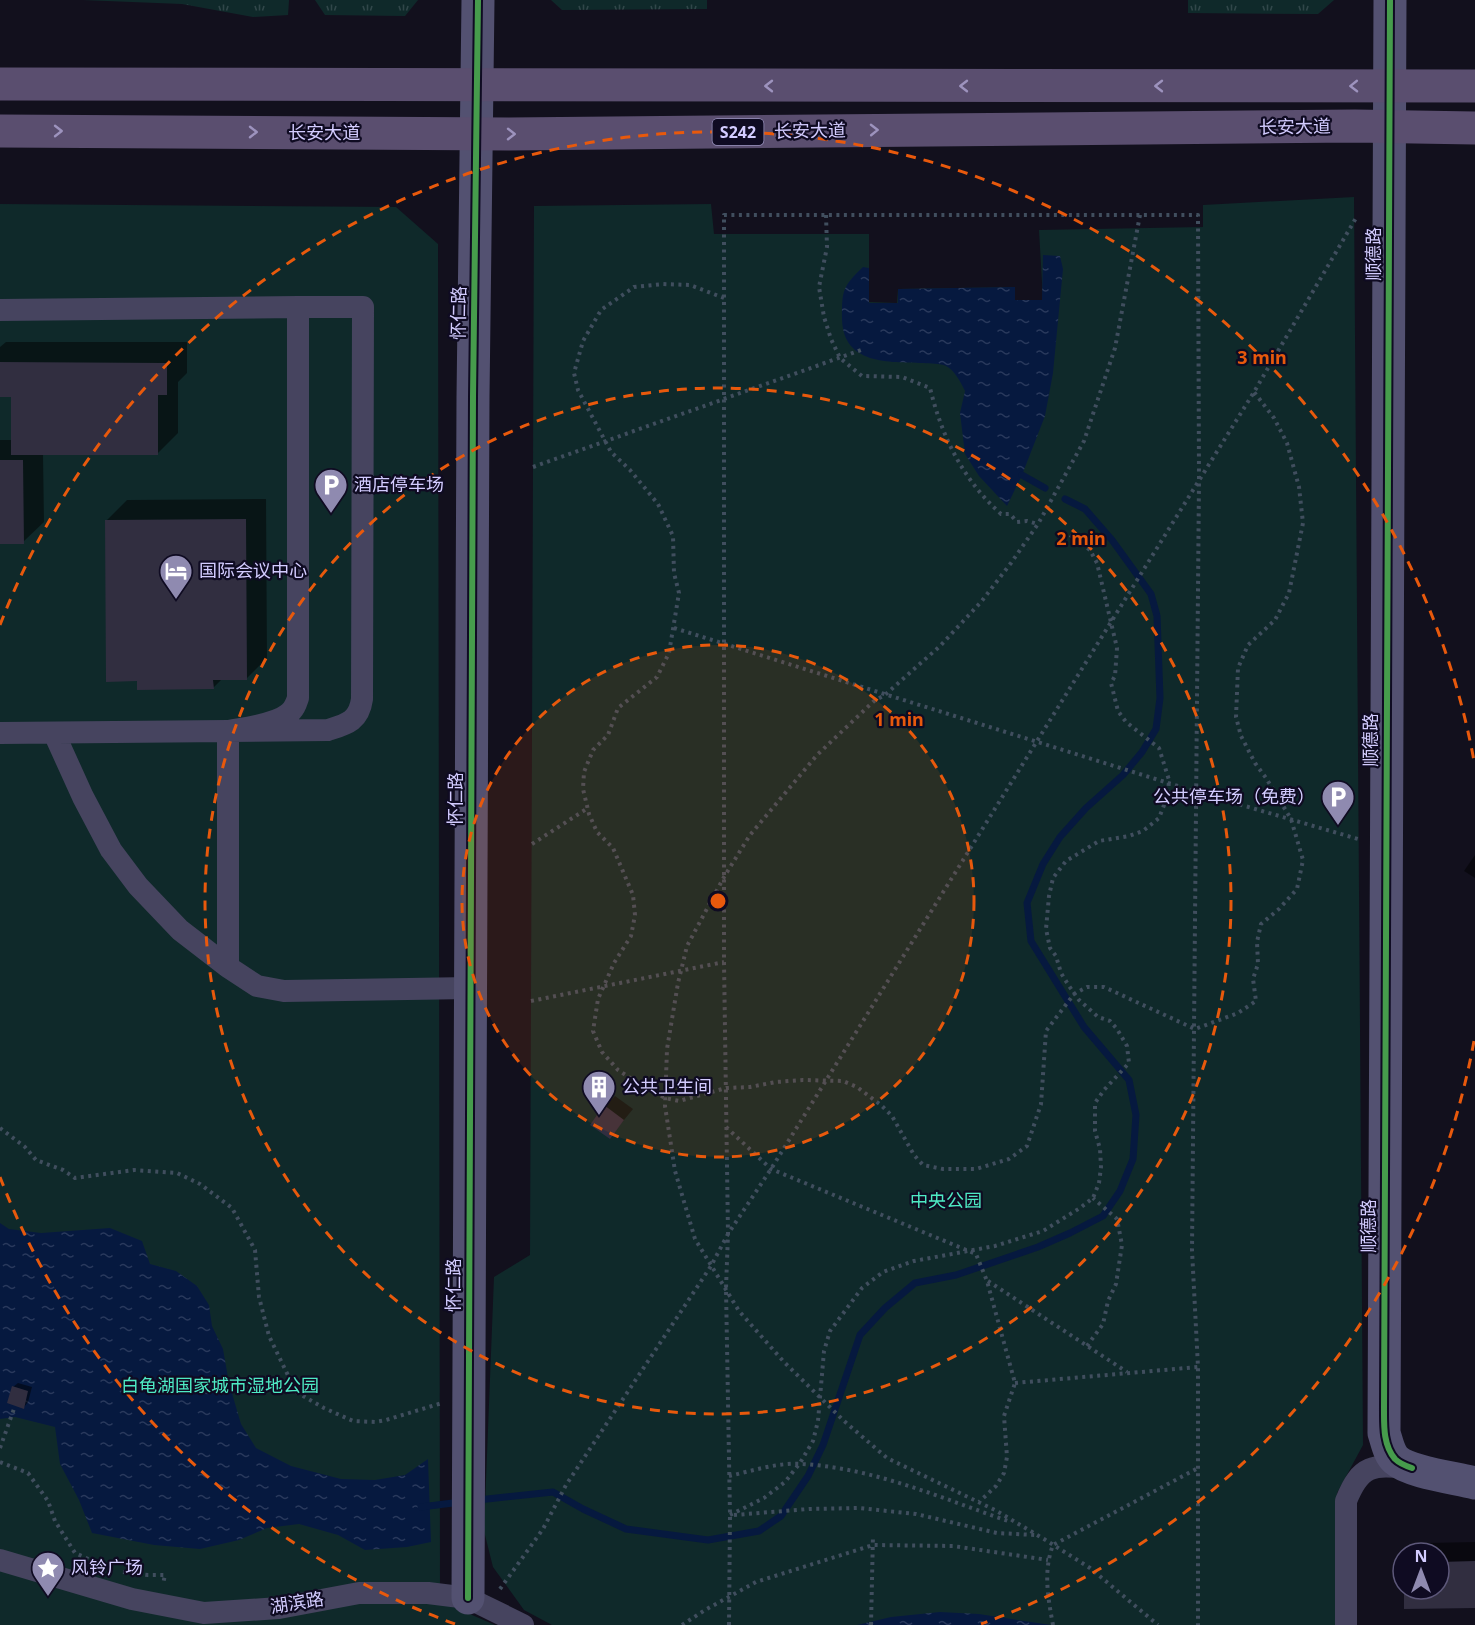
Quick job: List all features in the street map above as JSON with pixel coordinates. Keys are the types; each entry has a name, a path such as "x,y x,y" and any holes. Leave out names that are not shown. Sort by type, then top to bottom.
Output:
{"main road":[{"path":"0,84 1475,86"},
{"name":"长安大道","path":"0,131 477,134 1475,128"}],"street":[{"name":"怀仁路","path":"477,1603 468,1522 468,1391 473,398 478,0"},
{"name":"顺德路","path":"1390,0 1384,1433 1388,1448 1395,1460 1412,1468"},
{"path":"228,731 277,720 288,715 298,698 298,307"},
{"path":"0,310 363,307 361,710 344,725 328,730 0,733"},
{"path":"228,731 228,967"},
{"path":"54,733 83,797 111,850 138,886 180,930 257,986 284,991 470,988"},
{"path":"1346,1625 1346,1501 1353,1482 1365,1472 1379,1466 1412,1468 1475,1483"},
{"name":"湖滨路","path":"0,1560 132,1599 204,1613 279,1608 359,1593 428,1593 477,1603 523,1625"}],"path":[{"path":"729,1625 730,1515 726,1288 728,1234 724,962 724,215 1198,215 1199,479 1192,1250 1200,1467 1198,1625"},
{"path":"826,215 827,248 819,287 824,317 840,358 862,376 902,377 930,388 940,422 961,468 974,486 1002,514 1010,514 1017,522 1027,521 1038,524"},
{"path":"1140,215 1115,348 1084,441 1038,524 1011,563 963,622 913,672 885,695 873,701 844,728 788,788 750,835 724,877 687,946 667,1049 665,1098 669,1136 684,1204 695,1239 739,1311 784,1362 844,1421 887,1458 979,1502 1038,1535 1090,1568 1158,1625"},
{"path":"477,1603 543,1529 566,1485 711,1266 728,1234 771,1169 1254,392 1356,218"},
{"path":"724,298 690,285 634,287 601,310 583,341 574,373 578,390 611,452 630,470 658,504 673,536 674,573 679,593 669,653 657,677 618,708 608,735 593,750 584,772 583,789 588,808 597,832 613,848 633,895 635,915 631,936 598,999 593,1031 602,1052 618,1070 665,1098 679,1101 726,1088 826,1079 843,1081 857,1087 892,1116 922,1165 976,1169 1009,1159 1027,1146 1041,1104 1046,1031 1074,994 1087,987 1104,987 1195,1029 1238,1013 1256,1001 1253,980 1258,964 1257,942 1261,924 1297,890 1303,860 1291,819 1240,736 1236,717 1238,668 1248,645 1275,620 1289,593 1303,523 1299,487 1287,443 1274,418 1254,392"},
{"path":"533,468 864,349"},
{"path":"730,1515 764,1498 785,1482 813,1441 818,1421 824,1351 830,1331 862,1288 883,1272 914,1261 995,1246 1043,1232 1093,1198 1099,1183 1101,1167 1100,1149 1095,1131 1095,1103 1129,1063 1127,1046 1110,1021 1098,1017 1074,994 1061,973 1056,956 1050,948 1046,918 1053,878 1066,861 1082,850 1099,841 1143,831 1159,818 1168,795 1169,783 1159,748 1126,722 1118,711 1111,683 1115,676 1117,648 1097,563 1090,550 1070,535"},
{"path":"674,628 1197,792 1358,839"},
{"path":"532,844 588,808"},
{"path":"531,1001 724,962"},
{"path":"726,1127 771,1169 976,1254 987,1281 1016,1383 1004,1416 1007,1457 1004,1473 996,1486 979,1502"},
{"path":"0,1128 26,1147 36,1160 63,1170 75,1178 134,1170 177,1173 200,1184 232,1208 255,1250 260,1297 269,1336 280,1362 296,1392 324,1408 353,1421 375,1422 429,1407 468,1391"},
{"path":"1087,1346 1103,1324 1108,1301 1116,1284 1122,1245 1117,1219 1093,1198"},
{"path":"987,1281 1128,1373"},
{"path":"1016,1383 1198,1367"},
{"path":"0,1448 15,1406"},
{"path":"0,1462 28,1473 48,1501 55,1521 75,1552 103,1566 123,1572 165,1575 162,1587 152,1603"},
{"path":"729,1476 779,1465 800,1463 871,1475 916,1487 1020,1525"},
{"path":"1053,1625 1047,1560 1053,1545 1200,1467"},
{"path":"730,1515 859,1508 916,1514 997,1533 1038,1535"},
{"path":"871,1625 873,1535"},
{"path":"682,1625 756,1582 873,1545 952,1546 1047,1560"}],"green space":[{"path":"83,0 289,0 288,15 253,17 182,4"},
{"path":"315,0 418,0 405,16 325,15"},
{"path":"551,0 707,0 707,9 562,10"},
{"path":"1188,0 1334,0 1318,14 1188,13"},
{"name":"中央公园","path":"1354,197 1363,1445 1337,1493 1336,1625 552,1625 524,1610 493,1567 484,1531 494,1277 530,1255 534,206 711,204 714,234 869,234 869,302 897,303 898,289 1015,287 1015,300 1043,300 1039,230 1203,227 1203,205"},
{"name":"白龟湖国家城市湿地公园","path":"0,204 396,207 438,244 440,1601 495,1625 0,1625"}],"water":[{"path":"1043,255 1060,256 1063,269 1053,373 1045,416 1007,506 979,476 965,454 960,413 965,391 955,373 941,364 883,361 859,353 850,345 844,334 842,302 847,285 863,267 869,268 869,303 898,303 898,289 1015,287 1015,300 1042,300"},
{"path":"0,1223 9,1229 41,1233 110,1228 142,1241 150,1264 176,1271 197,1286 209,1305 212,1326 223,1349 229,1383 241,1424 256,1448 291,1466 341,1479 375,1480 405,1475 428,1459 431,1542 407,1547 365,1550 338,1535 299,1524 267,1528 239,1540 200,1549 154,1545 92,1533 79,1500 60,1464 55,1427 15,1417 0,1419"},
{"path":"940,1612 979,1614 1051,1625 857,1625 891,1617"}],"building":[{"path":"0,362 167,363 167,395 158,395 158,455 11,455 11,397 0,397"},
{"path":"0,460 23,460 24,544 0,544"},
{"name":"国际会议中心","path":"246,519 247,680 213,680 214,689 137,690 137,681 106,682 105,520"},
{"name":"公共卫生间","path":"604,1105 624,1120 610,1139 590,1125"},
{"path":"12,1386 28,1391 24,1409 7,1403"},
{"path":"1475,1561 1475,1608 1404,1609 1404,1601 1451,1601 1451,1562"}],"waterway":[{"path":"1022,475 1045,488"},
{"path":"478,1500 553,1492 626,1529 708,1540 759,1531 781,1516 808,1476 823,1445 860,1335 885,1308 915,1283 956,1275 1038,1247 1070,1233 1103,1216 1120,1191 1133,1159 1136,1115 1129,1080 1084,1027 1031,941 1027,903 1043,864 1060,837 1086,808 1123,775 1142,752 1156,729 1160,698 1157,616 1151,594 1112,540 1085,509 1065,499"},
{"path":"421,1507 461,1502"}],"cycle path":[{"path":"468,1598 473,397 478,0"},
{"path":"1390,0 1384,1421 1388,1448 1398,1462 1412,1468"}],"place":[{"name":"酒店停车场","path":"331,514"},
{"name":"国际会议中心","path":"176,600"},
{"name":"公共停车场（免费）","path":"1338,826"},
{"name":"公共卫生间","path":"599,1116"},
{"name":"风铃广场","path":"48,1597"}]}
